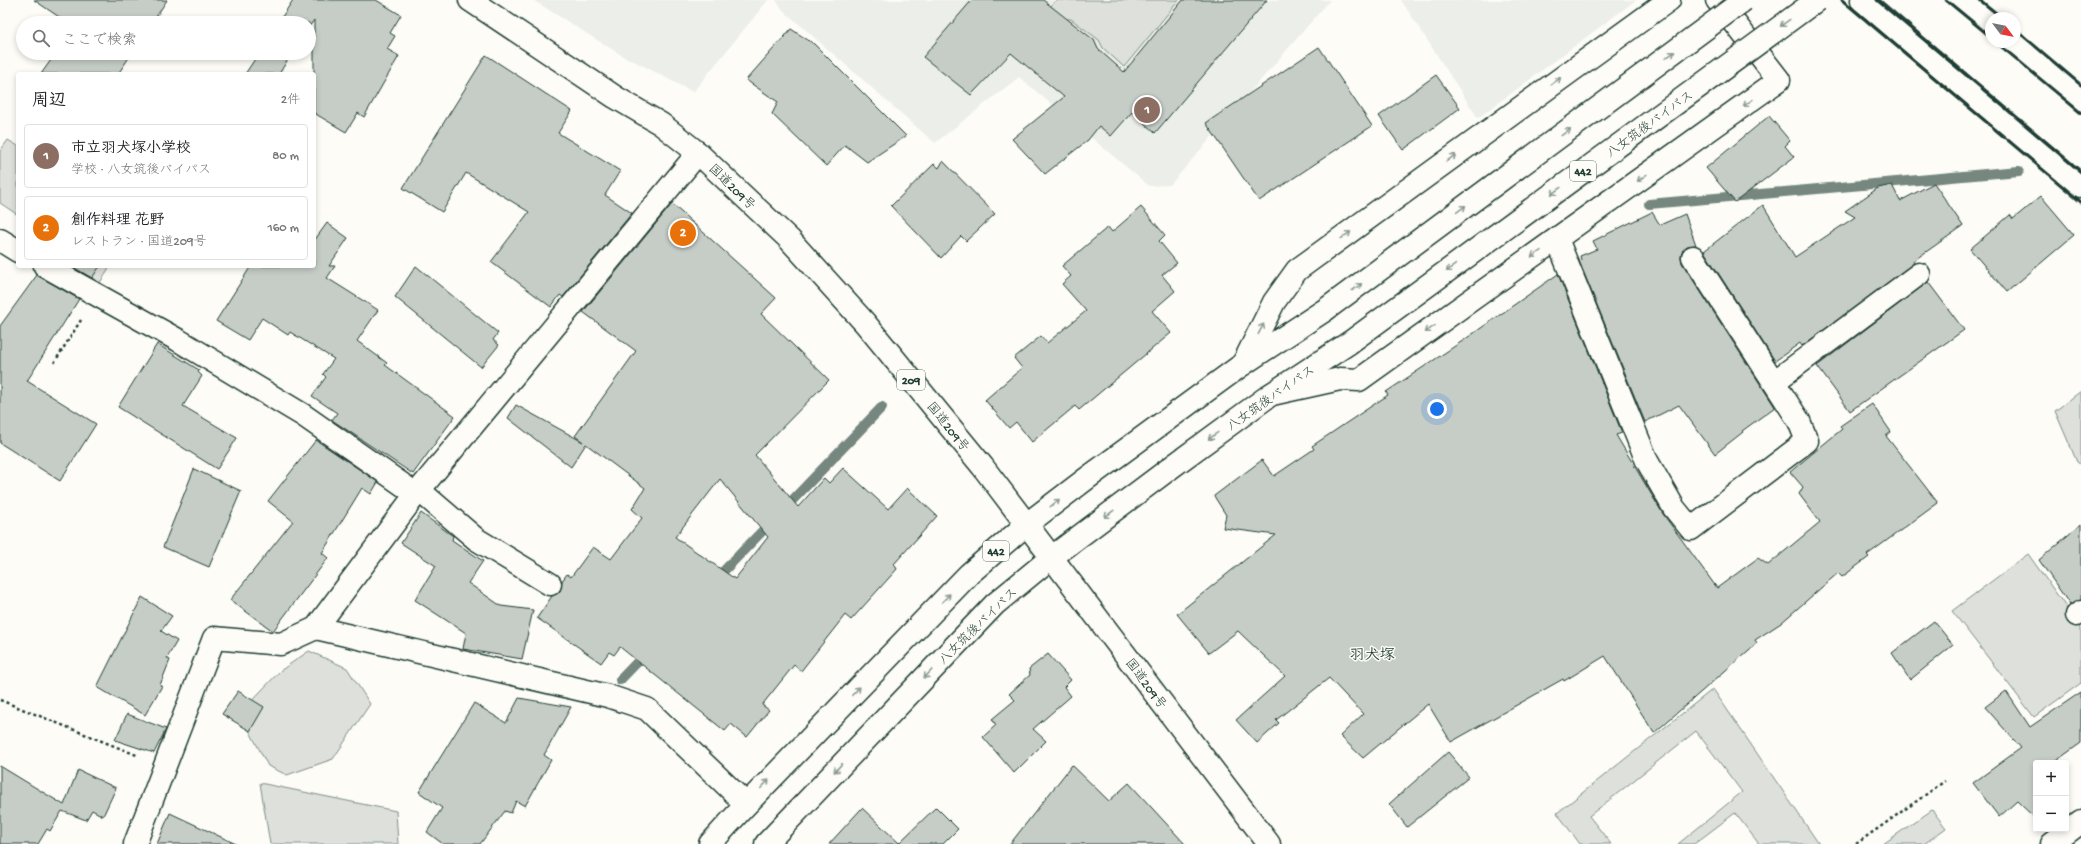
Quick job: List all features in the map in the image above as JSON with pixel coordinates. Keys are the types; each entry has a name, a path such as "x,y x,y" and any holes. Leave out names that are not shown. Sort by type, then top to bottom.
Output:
{"main road":[{"name":"国道209号","path":"470,0 615,97 661,124 698,152 789,238 865,323 1027,524 1269,844"},
{"path":"1243,364 1274,302 1297,270 1669,0"},
{"path":"1270,395 1340,378 1359,380 1779,80 1717,0"},
{"name":"442","path":"710,844 746,804 968,574 1027,524 1243,364 1325,310 1744,0"},
{"name":"八女筑後バイパス","path":"766,844 995,604 1052,557 1270,395 1349,343 1817,0"},
{"path":"1862,0 2081,186"},
{"path":"135,844 214,638 281,644 316,628 418,492 698,152"},
{"path":"1557,239 1647,461 1674,508 1691,529 1807,441 1799,421 1693,257"},
{"path":"0,240 16,250"},
{"path":"49,268 178,340 303,415 418,492 476,539 550,584"},
{"path":"1774,382 1918,274"},
{"path":"316,628 608,696 647,708 746,804"},
{"path":"2052,844 2081,822"}],"path":[{"path":"54,363 97,295"},
{"path":"0,700 165,767"},
{"path":"1856,844 1945,781"}],"shaded area":[{"path":"533,0 768,0 693,92 626,58"},
{"path":"776,0 1330,0 1170,185 1149,186 1019,77 935,143 783,10"},
{"path":"1056,0 1179,0 1124,67 1103,48 1099,40 1071,19 1064,19 1050,7"},
{"path":"1401,0 1636,0 1478,118"},
{"path":"8,140 16,145 16,214 0,203 0,151"},
{"path":"63,268 109,268 98,286"},
{"path":"2081,391 2081,465 2077,462 2055,411"},
{"path":"2028,554 2081,628 2081,683 2034,717 1952,611"},
{"path":"309,651 347,668 370,704 333,759 287,775 268,766 240,713 280,671"},
{"path":"1713,689 1819,844 1759,844 1735,813 1694,844 1678,844 1742,792 1696,731 1589,816 1611,844 1580,844 1557,813"},
{"path":"260,783 396,811 398,844 270,844"},
{"path":"1932,810 1946,828 1924,844 1883,844"}],"building":[{"path":"34,0 167,0 157,16 58,16"},
{"path":"293,0 376,0 401,15 390,33 395,36 387,49 399,56 364,117 358,113 346,132 316,114 316,72 314,72 314,60 316,60 316,16 283,16"},
{"path":"972,0 1043,0 1094,40 1098,49 1124,72 1183,0 1267,0 1155,133 1132,112 1111,136 1099,126 1088,140 1045,174 1012,139 1064,97 1011,53 971,95 923,57"},
{"path":"791,29 814,44 906,136 867,162 845,145 826,166 772,114 778,102 746,80"},
{"path":"1319,47 1372,126 1259,201 1206,123"},
{"path":"486,55 572,111 558,133 620,171 605,195 632,213 563,297 560,295 551,307 491,262 529,212 466,173 442,212 403,188"},
{"path":"51,60 127,60 119,72 42,72"},
{"path":"254,60 288,60 280,72 246,72"},
{"path":"1436,75 1460,108 1403,150 1379,116"},
{"path":"1769,116 1790,141 1785,146 1794,157 1735,202 1706,168"},
{"path":"943,161 995,214 966,241 961,236 941,258 891,206 934,164 939,168"},
{"path":"1934,183 1963,226 1913,261 1914,263 1802,346 1800,343 1775,361 1704,251 1763,205 1795,257 1855,217 1845,211 1878,188 1892,185 1900,201"},
{"path":"2041,196 2074,235 2007,292 1970,249 2010,215 2013,219"},
{"path":"672,204 776,298 761,314 829,380 755,455 798,507 824,478 829,483 843,468 888,509 907,488 937,516 894,564 897,569 851,620 845,615 801,671 794,665 762,705 769,710 747,737 731,724 725,731 620,647 614,655 609,652 601,663 537,618 552,596 560,591 562,581 567,574 571,577 593,547 611,559 642,518 632,509 645,488 586,444 571,467 508,418 516,405 583,442 575,436 636,351 583,312","holes":["720,479 768,537 735,579 675,537"]},
{"path":"1141,207 1165,235 1159,241 1177,263 1162,275 1175,291 1152,311 1171,333 1079,410 1075,406 1032,442 1016,422 1009,428 985,400 1022,368 1014,358 1041,336 1047,343 1086,311 1062,284 1071,276 1062,266 1108,227 1112,232"},
{"path":"1652,212 1660,225 1685,214 1696,245 1687,246 1682,251 1682,263 1775,407 1742,431 1743,432 1715,454 1679,405 1645,422 1579,261 1581,260 1580,256 1597,249 1593,241"},
{"path":"327,223 348,238 329,266 335,266 327,278 378,310 357,341 387,363 385,365 455,416 413,474 332,420 337,413 312,396 326,377 323,374 334,359 290,332 288,335 262,318 248,340 216,321 250,268 316,268 316,238"},
{"path":"416,266 498,333 493,340 499,345 481,367 395,297"},
{"path":"74,268 99,268 92,278"},
{"path":"1558,274 1622,433 1616,435 1663,514 1717,588 1758,558 1768,565 1820,522 1799,494 1803,487 1790,472 1842,429 1840,426 1872,404 1891,432 1886,436 1938,503 1867,555 1869,557 1842,577 1838,573 1781,623 1755,640 1757,643 1654,733 1605,656 1564,681 1563,679 1451,742 1428,704 1363,758 1340,736 1363,714 1329,678 1276,720 1279,723 1257,743 1236,720 1285,676 1238,631 1209,653 1177,614 1276,535 1223,528 1226,515 1214,496 1262,460 1274,476 1314,449 1312,446 1388,395 1386,392 1464,340"},
{"path":"37,275 79,299 27,381 96,424 60,481 0,443 0,326"},
{"path":"1928,282 1964,330 1850,411 1817,366"},
{"path":"157,344 199,370 198,372 202,376 183,406 237,438 217,469 118,407"},
{"path":"316,440 378,482 371,494 362,488 322,553 328,558 273,631 230,600 293,521 268,501"},
{"path":"194,469 241,491 209,567 163,547"},
{"path":"421,513 453,536 452,540 483,561 468,583 501,606 533,610 522,659 463,649 466,633 415,600 436,566 401,543"},
{"path":"2081,524 2081,600 2070,605 2039,560"},
{"path":"142,597 172,616 161,631 177,641 167,658 170,660 160,685 162,686 145,715 97,687"},
{"path":"1934,621 1953,645 1910,680 1892,653"},
{"path":"1048,654 1071,680 1064,687 1071,696 1033,729 1046,741 1014,773 983,737 996,725 992,719 1015,700 1009,694 1030,675 1029,669"},
{"path":"238,691 264,707 250,731 222,714"},
{"path":"2006,691 2030,727 2081,692 2081,743 2057,760 2033,760 2033,816 2017,801 1999,817 1973,783 2021,748 1985,707"},
{"path":"519,698 571,707 544,755 551,760 525,806 516,801 511,813 505,811 480,844 443,844 427,832 442,808 419,792 474,703 506,723"},
{"path":"127,714 166,729 154,753 115,740"},
{"path":"1448,752 1469,777 1407,827 1389,804"},
{"path":"1072,765 1109,801 1129,783 1185,844 1010,844"},
{"path":"0,766 64,805 78,770 116,788 103,816 92,810 86,820 62,811 50,831 47,829 38,844 0,844"},
{"path":"936,807 958,829 943,844 829,844 862,808 899,843"},
{"path":"170,813 236,844 157,844"}],"waterway":[{"path":"1649,204 2019,171"},
{"path":"783,510 882,407"},
{"path":"715,580 772,521"},
{"path":"620,680 646,653"}],"railway":[{"path":"1842,0 2081,202"},
{"path":"1877,0 2081,172"},
{"path":"1946,0 1985,32"},
{"path":"1980,0 1995,12"},
{"path":"2021,34 2081,85"},
{"path":"2003,48 2081,113"}],"place":[{"name":"市立羽犬塚小学校","path":"1147,110"},
{"name":"創作料理 花野","path":"683,233"}],"district":[{"name":"羽犬塚","path":"1372,654"}]}
